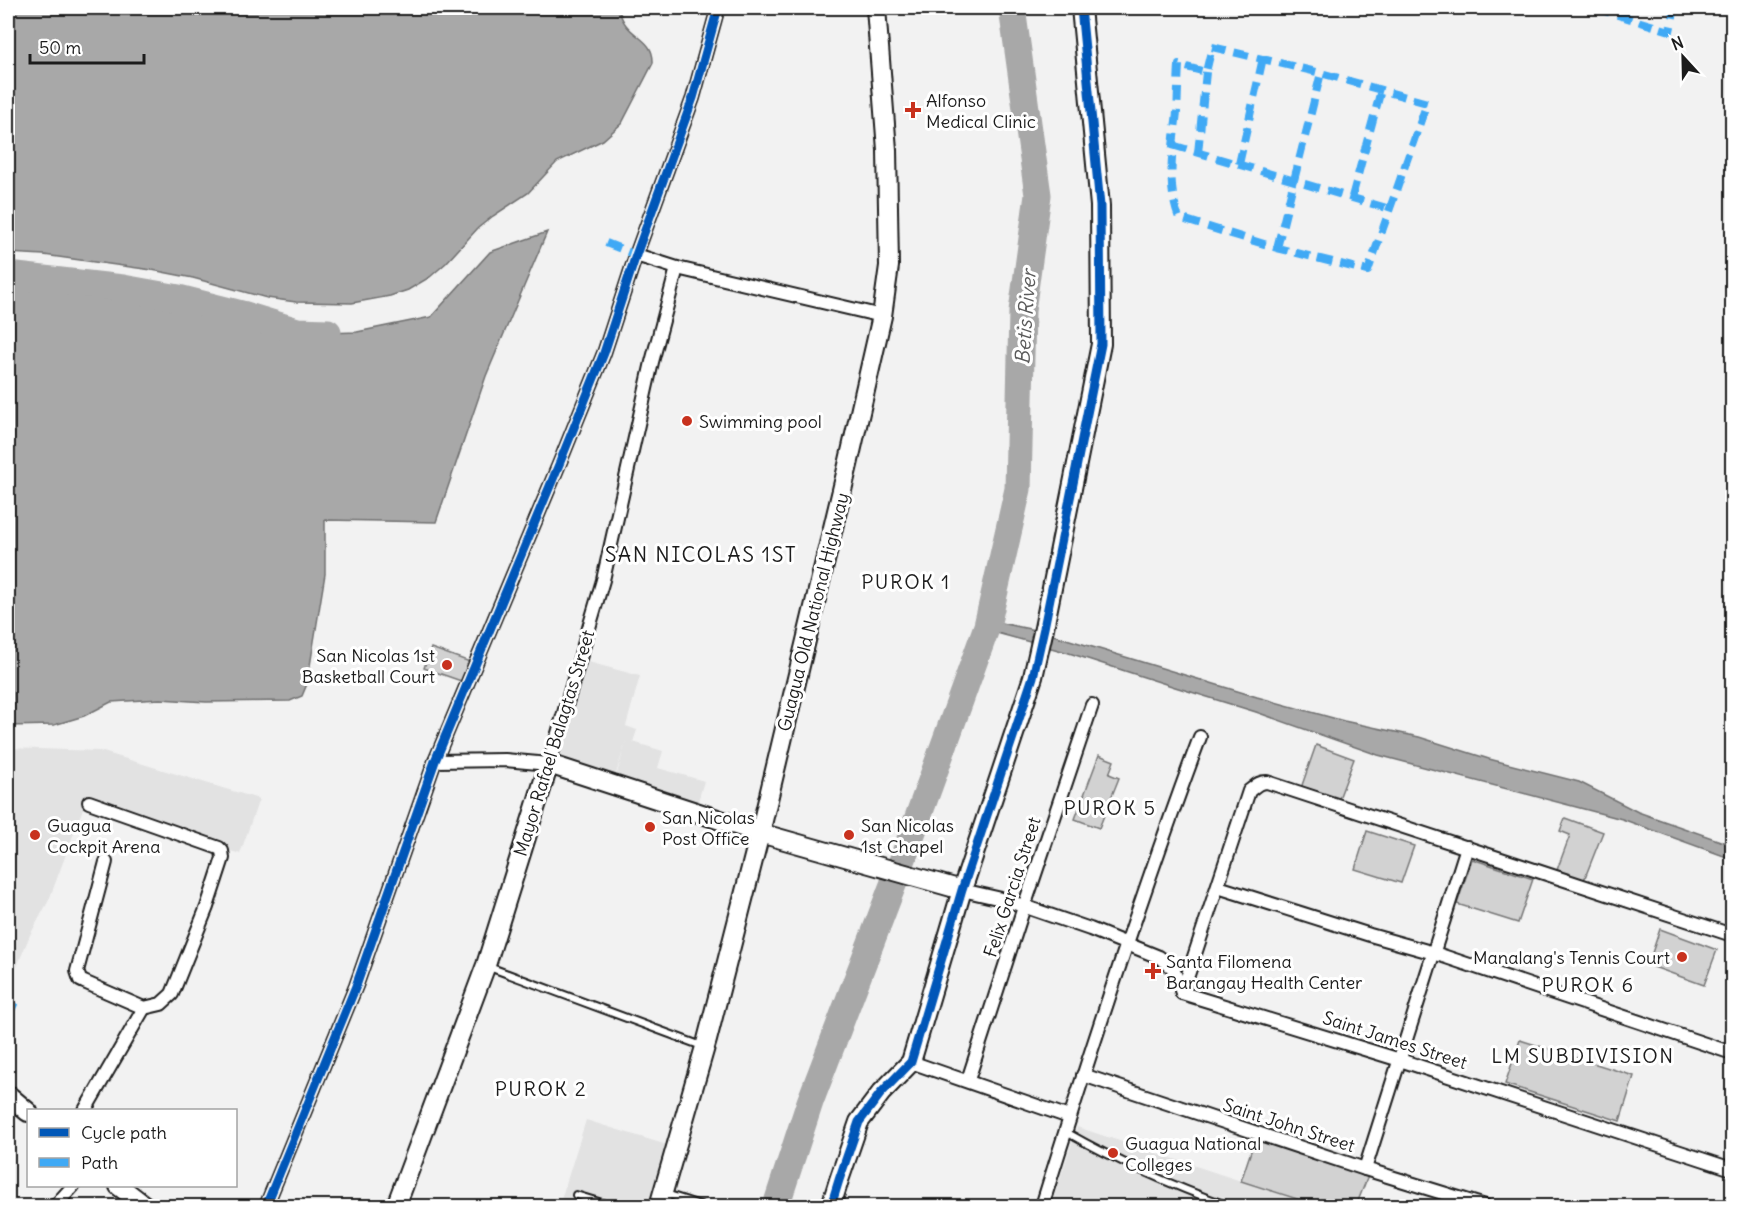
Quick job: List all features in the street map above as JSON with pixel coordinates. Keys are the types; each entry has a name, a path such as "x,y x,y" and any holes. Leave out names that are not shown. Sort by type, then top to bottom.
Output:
{"street":[{"path":"266,1206 356,986 435,761 604,353 636,255 693,98 718,8"},
{"name":"Guagua Old National Highway","path":"661,1200 705,1047 760,832 882,316 888,266 887,150 876,8"},
{"path":"831,1206 859,1122 880,1093 911,1062 962,890 1040,649 1101,344 1101,206 1081,8"},
{"path":"636,255 677,268 882,316"},
{"name":"Mayor Rafael Balagtas Street","path":"396,1206 486,965 549,764 603,580 652,362 677,268"},
{"name":"Felix Garcia Street","path":"968,1080 1092,705"},
{"path":"1042,1206 1126,943 1200,737"},
{"path":"435,761 505,760 549,764 760,832 962,890 1006,900 1159,957 1173,968 1182,993"},
{"path":"1182,993 1249,791 1261,782 1267,782 1732,935"},
{"path":"89,802 219,848 223,854 207,907 172,994 161,1004 144,1008 80,980 77,971 106,862"},
{"path":"1365,1169 1467,847"},
{"path":"1218,887 1434,954 1732,1053"},
{"name":"Saint James Street","path":"1182,993 1400,1060 1732,1169"},
{"path":"86,1109 144,1008"},
{"path":"911,1062 1070,1117"},
{"name":"Saint John Street","path":"1083,1075 1365,1169 1485,1206"},
{"path":"8,1095 27,1111"},
{"path":"55,1206 71,1187"},
{"path":"121,1187 145,1206"}],"lane":[{"path":"486,965 705,1047"},
{"path":"1065,1131 1104,1153 1203,1197 1229,1206"},
{"path":"576,1195 612,1206"},
{"path":"661,1200 703,1206"}],"shaded area":[{"path":"8,8 618,8 630,30 648,45 653,56 653,63 622,123 603,140 557,162 528,193 478,228 430,277 408,290 390,296 352,303 296,302 267,298 193,278 152,270 44,255 8,253"},
{"path":"547,232 486,376 436,522 325,520 325,574 307,684 302,696 290,701 206,702 160,699 111,702 84,716 54,725 8,726 8,279 130,292 239,316 297,334 357,332 431,317 490,252"},
{"path":"1001,623 1040,631 1344,721 1419,737 1489,759 1579,782 1638,812 1732,845 1732,859 1622,819 1378,755 1256,712 1069,653 997,633 992,627"},
{"name":"San Nicolas 1st Basketball Court","path":"431,648 470,662 464,682 424,668"},
{"path":"581,660 640,676 626,726 637,730 633,742 663,751 658,768 704,781 696,808 614,785 626,740 614,781 551,764"},
{"path":"1316,745 1354,759 1337,804 1300,791"},
{"path":"8,748 100,751 259,799 240,854 85,803 49,900 30,935 8,988"},
{"path":"1099,755 1114,761 1109,774 1119,778 1099,828 1075,819"},
{"path":"1565,818 1603,832 1584,880 1557,870 1570,835 1560,831"},
{"path":"1367,831 1414,846 1401,883 1355,869"},
{"path":"1472,859 1533,879 1518,923 1457,904"},
{"name":"Manalang's Tennis Court","path":"1660,929 1717,950 1704,985 1648,965"},
{"path":"1520,1040 1634,1076 1620,1121 1505,1084"},
{"path":"586,1120 667,1145 647,1206 559,1206"},
{"name":"Guagua National Colleges","path":"1077,1127 1311,1204 1310,1206 1051,1206"},
{"path":"1256,1136 1368,1176 1356,1206 1319,1206 1241,1181"}],"waterway":[{"name":"Betis River","path":"776,1206 810,1102 904,856 987,626 1018,489 1022,311 1038,195 1012,8"},
{"path":"8,275 123,288 179,298 297,331 328,332"}],"marked path":[{"path":"1595,8 1670,31 1675,8"},
{"path":"1212,47 1321,73 1427,103 1368,271 1277,248 1179,218 1172,179 1179,65 1206,72 1212,47"},
{"path":"1239,164 1263,58"},
{"path":"1198,153 1206,72"},
{"path":"1277,248 1321,73"},
{"path":"1352,197 1381,90"},
{"path":"1172,145 1390,209"},
{"path":"606,243 636,255"},
{"path":"8,1016 15,1002"}],"cycle path":[{"path":"266,1206 356,986 435,761 604,353 636,255 693,98 718,8"},
{"path":"831,1206 859,1122 881,1093 911,1062 962,890 1033,677 1044,628 1101,344 1100,206 1081,8"}],"place":[{"name":"Alfonso Medical Clinic","path":"913,110"},
{"name":"Swimming pool","path":"687,421"},
{"name":"San Nicolas 1st Basketball Court","path":"447,665"},
{"name":"San Nicolas Post Office","path":"650,827"},
{"name":"Guagua Cockpit Arena","path":"35,835"},
{"name":"San Nicolas 1st Chapel","path":"849,835"},
{"name":"Manalang's Tennis Court","path":"1682,957"},
{"name":"Santa Filomena Barangay Health Center","path":"1153,971"},
{"name":"Guagua National Colleges","path":"1113,1153"}],"district":[{"name":"SAN NICOLAS 1ST","path":"701,554"},
{"name":"PUROK 1","path":"906,581"},
{"name":"PUROK 5","path":"1110,807"},
{"name":"PUROK 6","path":"1588,984"},
{"name":"LM SUBDIVISION","path":"1583,1055"},
{"name":"PUROK 2","path":"541,1088"}]}
